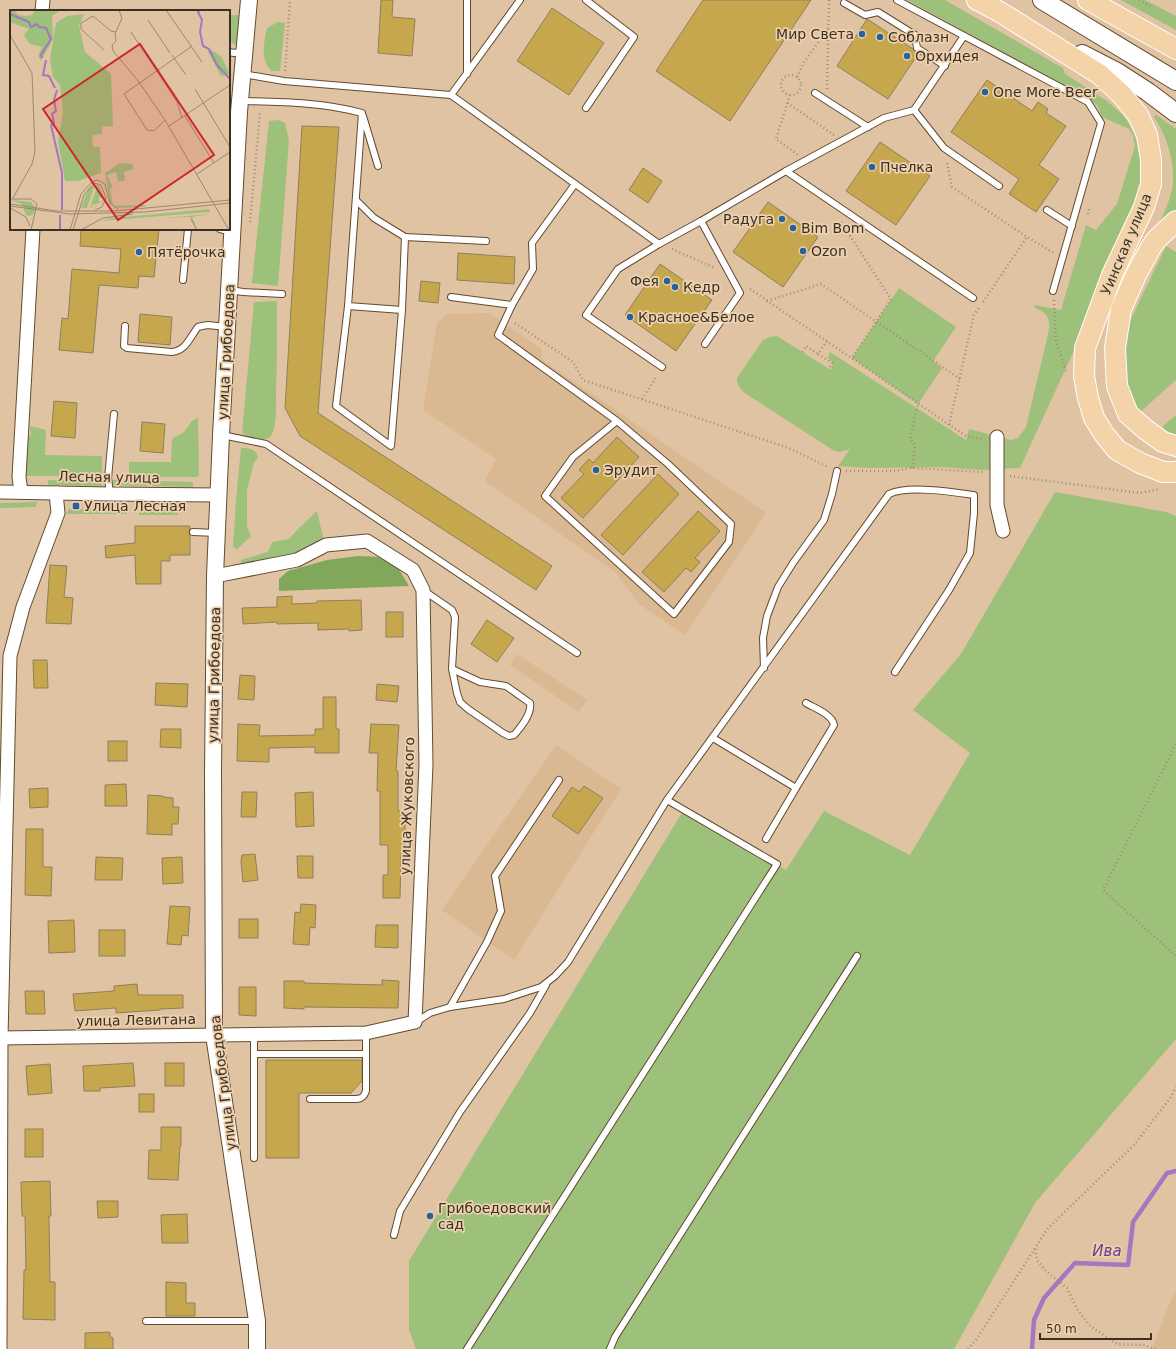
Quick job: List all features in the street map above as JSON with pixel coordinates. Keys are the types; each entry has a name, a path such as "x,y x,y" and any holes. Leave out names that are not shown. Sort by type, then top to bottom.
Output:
{"main road":[{"name":"Уинская улица","path":"977,0 1117,72 1171,109"},
{"path":"1042,0 1176,81"},
{"path":"1088,0 1176,49"},
{"name":"Уинская улица","path":"1000,12 1099,74 1122,95 1138,115 1147,134 1151,160 1151,184 1144,207 1112,275 1085,348 1084,376 1088,398 1094,418 1116,450 1140,463 1163,472 1176,472"},
{"name":"Уинская улица","path":"1176,221 1154,243 1136,275 1121,309 1115,348 1117,386 1128,414 1163,442 1176,446"}],"street":[{"path":"42,10 43,0"},
{"name":"улица Грибоедова","path":"230,196 241,101 249,0"},
{"path":"21,492 20,456 33,230"},
{"name":"улица Грибоедова","path":"226,230 230,290 220,435 215,576 213,772 214,1035 257,1321 257,1349"},
{"path":"997,439 997,505 1003,531"},
{"name":"Лесная улица","path":"0,492 218,495"},
{"path":"0,1349 0,1038 10,656 23,608 58,513 56,493"},
{"path":"215,576 297,560 326,545 367,541 413,570 423,590"},
{"name":"улица Жуковского","path":"415,1022 426,764 423,590"},
{"name":"улица Левитана","path":"0,1038 366,1033 415,1022"}],"lane":[{"path":"466,74 467,0"},
{"path":"451,95 520,0"},
{"path":"586,0 634,37 586,108"},
{"path":"897,0 1088,102 1101,122 1054,291"},
{"path":"844,3 865,15 878,12 915,35 917,48 944,66"},
{"path":"662,367 586,315 618,269 786,171 884,118 914,110 964,36"},
{"path":"230,52 245,51"},
{"path":"243,74 284,81 451,95 659,244"},
{"path":"815,93 868,127"},
{"path":"241,101 343,107 362,113"},
{"path":"914,110 944,148 999,186"},
{"path":"362,113 378,166"},
{"path":"362,113 348,306 336,406 391,446 402,310 405,236"},
{"path":"786,171 972,298"},
{"path":"575,184 532,243 533,269 512,305 498,335 617,421 668,464 731,524 729,542 674,614 545,496 572,457 617,421"},
{"path":"356,200 374,218 405,236 486,241"},
{"path":"1048,210 1072,226"},
{"path":"702,221 740,293 705,344"},
{"path":"183,280 188,230"},
{"path":"230,290 282,294"},
{"path":"450,297 512,305"},
{"path":"348,306 402,310"},
{"path":"125,326 124,346 126,348 172,352 182,349 198,328 202,326 227,327"},
{"path":"110,494 108,478 114,414"},
{"path":"220,435 266,444 577,652"},
{"path":"764,668 763,638 766,616 778,587 824,520 837,471"},
{"path":"415,1022 430,1013 450,1007 504,999 540,987 548,981 568,962 667,800 889,494 895,491 933,490 974,495 970,553 949,590 895,672"},
{"path":"193,532 217,533"},
{"path":"423,590 452,610 455,617 452,669 456,693 460,702 503,733 509,736 514,735 528,715 531,709 530,703 506,686 480,682 452,669"},
{"path":"766,839 834,725 833,721 829,717 806,703"},
{"path":"713,738 796,788"},
{"path":"450,1007 488,942 501,911 495,876 559,780"},
{"path":"467,1349 777,864 667,800"},
{"path":"610,1349 620,1330 857,956"},
{"path":"394,1235 400,1211 416,1184 460,1112 530,1013 548,981"},
{"path":"310,1099 362,1098 365,1095 366,1033"},
{"path":"254,1034 254,1158"},
{"path":"254,1054 366,1054"},
{"path":"146,1321 257,1321"}],"path":[{"path":"284,81 290,0"},
{"path":"826,101 829,0"},
{"path":"1139,0 1153,8"},
{"path":"797,77 804,62 829,28"},
{"path":"787,76 797,77 800,82 800,88 796,93 790,95 782,90 782,80 787,76"},
{"path":"790,95 776,139 806,160"},
{"path":"788,103 843,141"},
{"path":"944,148 952,186 1027,237 1063,258"},
{"path":"827,199 891,299 852,358"},
{"path":"1088,214 1090,208"},
{"path":"950,425 974,315 1027,237"},
{"path":"659,244 730,275 966,436 981,440 997,439"},
{"path":"767,301 821,284 960,379"},
{"path":"515,322 573,362 583,380 789,448 837,471 896,471 912,468 997,474 1140,493 1161,489"},
{"path":"818,354 826,341"},
{"path":"802,352 806,346 832,363 829,369"},
{"path":"642,399 662,367"},
{"path":"912,468 915,445 910,438 918,404"},
{"path":"1176,744 1102,890 1176,956"},
{"path":"968,1349 976,1340 1048,1228 1135,1144 1171,1097 1176,1087"},
{"path":"1034,1249 1037,1260 1046,1271 1067,1288 1077,1309 1090,1326 1117,1344 1143,1345 1156,1349"}],"shaded area":[{"name":"Эрудит","path":"489,313 542,349 541,359 766,513 685,635 640,605 616,573 485,481 496,459 423,410 437,323 447,314"},
{"path":"517,654 587,700 579,712 510,665"},
{"path":"556,745 621,789 514,960 442,910"},
{"path":"1176,1292 1176,1349 1152,1349 1169,1304"}],"green space":[{"path":"907,0 945,0 1063,68 1065,74 1107,101 1124,116 1134,133 1143,165 1141,193 1076,346 1020,468 981,470 943,467 867,468 838,466 850,449 839,452 833,450 746,394 738,385 737,378 763,340 769,337 777,336 831,370 833,363 828,358 830,352 966,440 969,429 1011,440 1018,438 1026,427 1049,330 1047,316 1035,308 1034,305 1061,310 1086,225 1096,230 1117,204 1135,146 1133,135 1129,129 1102,117 1097,105 1084,96"},
{"path":"1121,0 1145,0 1176,16 1176,30"},
{"path":"230,15 238,15 239,44 234,45 230,39"},
{"path":"278,22 285,23 280,71 271,71 265,61 264,56 265,39 267,28"},
{"path":"1156,115 1176,129 1176,219 1157,228 1171,195 1173,184 1173,166 1166,139 1153,116"},
{"path":"279,120 285,123 289,140 278,286 252,283 269,121"},
{"path":"1166,246 1176,252 1176,380 1138,414 1120,365 1123,345 1131,319"},
{"path":"899,288 956,327 933,361 942,368 918,404 852,358"},
{"path":"277,301 275,425 270,437 266,439 258,439 249,437 242,433 254,302"},
{"path":"1176,415 1176,437 1168,435 1161,428"},
{"path":"198,418 199,475 197,477 129,477 129,462 171,462 172,439 184,432 192,421"},
{"path":"30,426 46,430 45,455 102,456 102,476 26,476 26,434 31,436"},
{"path":"241,448 254,451 258,458 254,462 247,490 247,526 251,537 237,549 233,547"},
{"path":"48,480 102,481 102,486 48,485"},
{"path":"112,480 191,482 193,483 193,487 112,485"},
{"path":"1055,492 1166,512 1176,516 1176,1039 1035,1203 954,1349 416,1349 409,1330 409,1261 683,811 786,870 824,811 910,855 970,753 913,710 961,654"},
{"path":"37,502 36,507 0,508 0,503"},
{"path":"69,509 128,509 127,514 66,514"},
{"path":"139,509 178,509 178,515 139,515"},
{"path":"317,511 324,541 311,550 241,567 241,560 268,552 272,542 289,539"},
{"path":"358,556 381,557 397,566 409,586 279,591 279,579 288,571 327,560"}],"building":[{"path":"381,0 393,0 392,17 415,19 412,56 378,53"},
{"path":"703,0 811,0 730,121 656,71"},
{"path":"552,8 604,43 569,95 517,61"},
{"path":"867,19 913,49 918,54 888,99 837,66"},
{"path":"987,80 1032,111 1038,102 1048,109 1046,113 1066,126 1039,165 1059,179 1036,212 1009,194 1019,179 951,132"},
{"path":"302,126 339,127 318,413 552,566 536,590 300,436 285,408"},
{"path":"880,142 930,176 896,225 846,191"},
{"path":"643,168 662,181 648,203 629,190"},
{"path":"768,202 818,237 783,287 733,252"},
{"path":"81,230 159,230 154,277 139,276 138,288 99,285 93,353 59,350 62,318 68,319 72,269 119,273 121,249 80,246"},
{"path":"458,253 515,257 514,284 457,280"},
{"path":"660,264 712,300 676,351 625,315"},
{"path":"421,281 440,283 438,303 419,301"},
{"path":"140,314 172,317 170,345 138,342"},
{"path":"54,401 77,403 75,438 51,436"},
{"path":"142,422 165,424 163,453 140,451"},
{"path":"617,437 639,457 583,518 561,498 584,474 579,470 589,459 593,463"},
{"path":"658,474 679,494 623,555 601,535"},
{"path":"698,511 720,531 695,558 700,562 691,572 686,568 664,592 642,572"},
{"path":"135,526 190,526 190,555 170,555 170,561 161,561 161,584 136,584 135,555 106,558 105,546 135,543"},
{"path":"50,565 67,566 64,597 73,598 71,624 46,623"},
{"path":"292,596 292,604 317,603 317,601 361,600 362,630 318,630 318,623 277,624 277,622 243,624 242,608 277,607 277,597"},
{"path":"386,612 403,612 403,637 386,637"},
{"path":"487,620 514,638 497,662 471,644"},
{"path":"33,660 47,660 48,688 34,688"},
{"path":"240,675 255,676 254,700 238,699"},
{"path":"156,683 188,684 187,707 155,705"},
{"path":"377,684 399,686 397,702 376,700"},
{"path":"323,697 336,697 336,729 339,729 339,753 315,753 315,747 269,748 269,762 237,761 238,724 260,725 259,736 315,735 315,729 323,729"},
{"path":"371,724 399,725 396,771 398,771 398,811 405,811 405,855 401,855 400,898 383,898 383,875 388,875 388,845 380,845 380,791 377,791 378,753 369,753"},
{"path":"161,729 181,729 181,748 160,747"},
{"path":"108,741 127,741 127,761 108,761"},
{"path":"126,784 127,806 105,806 105,785"},
{"path":"584,786 603,798 578,834 552,816 572,787 579,792"},
{"path":"48,788 48,807 30,808 29,789"},
{"path":"242,792 257,792 256,817 241,817"},
{"path":"313,792 314,826 296,827 295,793"},
{"path":"148,795 173,798 173,807 179,807 178,824 172,824 172,835 147,834"},
{"path":"26,829 43,829 43,867 52,867 51,896 25,895"},
{"path":"255,854 258,880 243,882 241,861 242,855"},
{"path":"297,856 313,856 313,878 298,878"},
{"path":"96,857 123,858 122,880 95,880"},
{"path":"182,857 183,883 163,884 162,858"},
{"path":"301,904 316,905 315,928 310,927 309,945 293,944 295,912 300,913"},
{"path":"170,906 190,907 188,936 182,935 181,945 167,944"},
{"path":"239,919 258,919 258,938 239,938"},
{"path":"74,920 75,952 49,953 48,921"},
{"path":"376,925 398,925 398,948 375,947"},
{"path":"99,930 125,930 125,956 99,956"},
{"path":"382,980 399,981 398,1008 284,1008 284,981 382,985"},
{"path":"137,984 138,995 183,995 183,1008 116,1013 116,1008 75,1011 73,994 114,991 114,986"},
{"path":"239,987 256,987 256,1016 239,1015"},
{"path":"25,991 44,991 45,1014 26,1014"},
{"path":"266,1060 362,1060 362,1081 351,1093 299,1093 299,1158 266,1158"},
{"path":"133,1063 135,1086 100,1088 100,1091 84,1091 83,1066"},
{"path":"165,1063 184,1063 184,1086 165,1086"},
{"path":"50,1064 52,1093 28,1095 26,1066"},
{"path":"139,1094 154,1094 154,1112 139,1112"},
{"path":"161,1127 181,1127 178,1180 148,1179 149,1150 161,1150"},
{"path":"25,1129 43,1129 43,1157 25,1157"},
{"path":"50,1181 50,1282 55,1282 55,1320 23,1319 24,1270 26,1270 25,1216 22,1216 21,1182"},
{"path":"97,1201 118,1201 118,1217 98,1218"},
{"path":"187,1214 188,1243 162,1243 161,1215"},
{"path":"166,1282 186,1283 186,1303 195,1303 195,1316 166,1316"},
{"path":"110,1332 110,1337 113,1338 113,1349 85,1349 85,1333"}],"waterway":[{"name":"Ива","path":"1032,1349 1034,1320 1044,1298 1075,1263 1128,1265 1133,1222 1167,1173 1176,1171"}],"place":[{"name":"Мир Света","path":"862,34"},
{"name":"Соблазн","path":"880,37"},
{"name":"Орхидея","path":"907,56"},
{"name":"One More Beer","path":"985,92"},
{"name":"Пчелка","path":"872,167"},
{"name":"Радуга","path":"782,219"},
{"name":"Bim Bom","path":"793,228"},
{"name":"Ozon","path":"803,251"},
{"name":"Пятёрочка","path":"139,252"},
{"name":"Фея","path":"667,281"},
{"name":"Кедр","path":"675,287"},
{"name":"Красное&Белое","path":"630,317"},
{"name":"Эрудит","path":"596,470"},
{"name":"Улица Лесная","path":"76,506"},
{"name":"Грибоедовский сад","path":"430,1216"}]}
